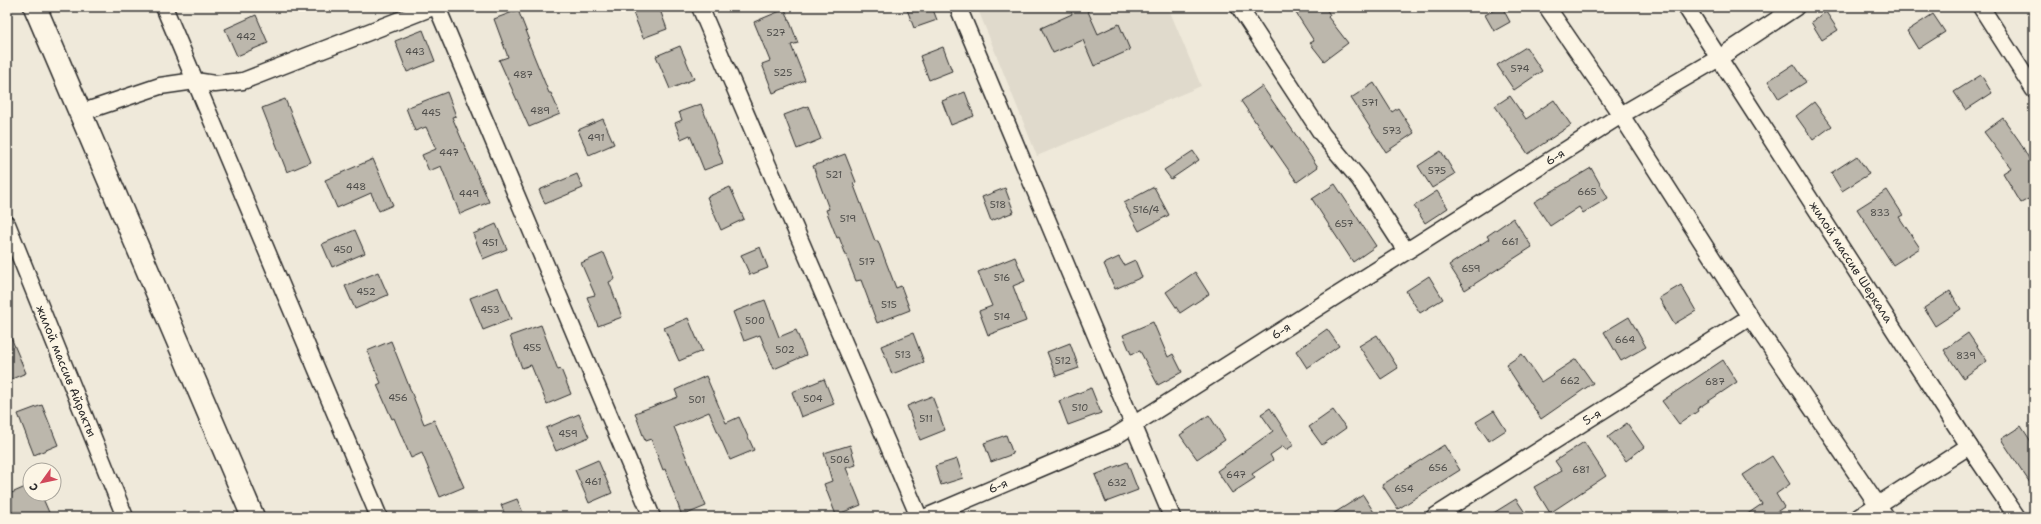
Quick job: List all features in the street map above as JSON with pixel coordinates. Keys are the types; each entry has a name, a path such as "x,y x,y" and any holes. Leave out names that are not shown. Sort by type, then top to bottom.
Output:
{"main road":[{"path":"35,7 253,517"}],"street":[{"path":"164,7 379,517"},
{"path":"80,113 160,86 195,81 215,84 243,81 433,7"},
{"path":"437,7 652,517"},
{"path":"700,7 919,517"},
{"path":"958,7 1172,517"},
{"path":"1239,7 1322,134 1360,180 1406,251"},
{"path":"1547,7 1621,114 1750,317 1882,511"},
{"name":"жилой массив Шеркала","path":"1686,7 1969,446 2017,517"},
{"name":"6-я","path":"926,517 1114,437 1621,114 1719,58 1796,7"},
{"path":"1981,7 2034,90"},
{"name":"жилой массив Айракты","path":"7,224 125,517"},
{"name":"5-я","path":"1434,517 1750,317"},
{"path":"1859,517 1882,511 1969,446"}],"shaded area":[{"path":"977,7 1168,7 1201,86 1037,156"}],"building":[{"path":"639,7 659,7 667,29 643,38 632,10"},
{"path":"906,7 932,7 937,20 914,28"},
{"path":"1069,7 1086,7 1098,34 1119,24 1130,50 1094,66 1083,40 1053,53 1041,28 1072,14"},
{"path":"1292,7 1325,7 1330,15 1328,17 1348,43 1324,61 1310,43 1314,41"},
{"path":"1502,7 1510,22 1494,31 1485,15"},
{"path":"785,9 798,43 791,45 805,80 773,93 762,64 770,61 754,22"},
{"path":"518,10 529,38 527,39 549,93 551,93 560,114 529,127 499,60 508,57 494,19"},
{"path":"1826,12 1838,30 1822,40 1811,22"},
{"path":"1933,14 1945,32 1918,49 1907,31"},
{"path":"256,15 268,43 237,56 225,29"},
{"path":"423,30 435,61 407,72 395,41"},
{"path":"680,46 694,79 670,89 656,56"},
{"path":"943,47 952,71 929,80 920,56"},
{"path":"1526,47 1542,71 1514,90 1497,65"},
{"path":"1794,64 1806,82 1779,99 1768,81"},
{"path":"1981,75 1992,93 1966,110 1954,92"},
{"path":"1374,83 1392,112 1398,108 1414,133 1386,152 1351,98"},
{"path":"1262,86 1318,167 1297,182 1241,101"},
{"path":"447,92 456,116 452,117 489,202 460,214 441,166 429,171 422,155 436,149 426,127 415,131 406,108"},
{"path":"965,92 974,116 951,125 942,101"},
{"path":"1510,96 1526,119 1554,100 1571,125 1528,154 1495,106"},
{"path":"285,99 311,162 287,172 262,108"},
{"path":"1814,102 1832,126 1813,140 1796,116"},
{"path":"701,104 723,163 704,170 690,135 681,139 675,123 682,120 679,112"},
{"path":"808,106 821,139 797,149 784,115"},
{"path":"2003,118 2020,142 2034,168 2034,196 2021,203 2003,173 2011,168 1984,132"},
{"path":"603,119 614,144 589,155 578,130"},
{"path":"1193,151 1199,160 1171,179 1164,170"},
{"path":"1441,151 1455,174 1432,188 1418,166"},
{"path":"845,154 856,182 853,183 875,241 878,241 896,288 901,286 910,310 877,323 861,280 856,281 839,237 837,238 826,210 829,209 813,166"},
{"path":"1857,156 1869,174 1842,191 1831,173"},
{"path":"373,159 393,205 379,211 371,193 337,208 325,180"},
{"path":"1591,168 1608,198 1583,213 1579,207 1550,226 1534,202"},
{"path":"577,174 583,188 545,204 539,190"},
{"path":"1335,184 1376,246 1353,262 1312,199"},
{"path":"730,187 744,219 721,230 707,197"},
{"path":"1154,187 1169,215 1139,231 1124,203"},
{"path":"1005,188 1014,212 991,221 982,197"},
{"path":"1887,190 1903,215 1899,217 1920,248 1893,265 1857,209"},
{"path":"1437,191 1448,208 1425,223 1414,206"},
{"path":"1513,218 1532,247 1465,290 1449,265 1489,239 1487,236"},
{"path":"496,224 507,249 483,259 473,234"},
{"path":"355,230 365,253 332,267 322,244"},
{"path":"760,247 768,268 750,275 741,255"},
{"path":"604,253 615,279 609,282 622,317 598,326 587,297 595,295 581,263"},
{"path":"1015,257 1025,281 1013,286 1026,321 988,335 979,311 992,306 978,272"},
{"path":"1119,257 1124,265 1135,260 1142,277 1115,289 1104,264"},
{"path":"378,272 388,295 355,309 345,286"},
{"path":"1195,272 1209,294 1180,313 1166,292"},
{"path":"1429,276 1443,299 1420,313 1406,291"},
{"path":"1681,285 1696,311 1674,324 1659,298"},
{"path":"498,287 511,319 483,330 470,298"},
{"path":"1950,291 1961,309 1935,326 1924,308"},
{"path":"765,300 779,337 796,330 806,355 774,369 760,335 744,341 733,312"},
{"path":"1629,317 1646,347 1621,361 1604,332"},
{"path":"688,318 702,351 679,361 664,328"},
{"path":"1153,322 1168,357 1173,354 1182,372 1158,385 1140,351 1131,354 1123,335"},
{"path":"541,325 558,370 561,369 571,394 547,404 531,365 522,368 510,336"},
{"path":"7,328 26,373 7,381"},
{"path":"1327,329 1339,346 1307,368 1296,351"},
{"path":"913,333 924,362 892,374 881,346"},
{"path":"1968,333 1987,361 1963,378 1944,350"},
{"path":"1377,335 1398,368 1381,379 1359,346"},
{"path":"391,341 424,424 434,420 464,487 440,497 422,453 411,458 394,418 392,419 377,385 381,383 367,351"},
{"path":"1070,343 1079,368 1056,376 1047,352"},
{"path":"1522,354 1541,382 1576,359 1593,383 1541,419 1506,365"},
{"path":"1723,360 1737,382 1697,409 1698,411 1679,424 1662,401"},
{"path":"706,376 726,423 739,417 754,450 730,460 709,412 674,427 706,506 682,516 665,469 663,470 651,439 645,441 635,413 678,397 675,390"},
{"path":"824,379 834,404 801,417 792,392"},
{"path":"1091,388 1101,413 1068,425 1059,401"},
{"path":"932,396 945,430 920,440 907,406"},
{"path":"42,405 58,445 34,455 18,414"},
{"path":"1270,408 1294,445 1286,450 1283,446 1270,455 1273,460 1252,474 1255,478 1232,493 1217,471 1273,431 1261,414"},
{"path":"1333,410 1346,428 1322,445 1309,427"},
{"path":"1494,411 1506,430 1489,441 1476,422"},
{"path":"579,414 589,437 556,451 546,428"},
{"path":"1209,415 1225,440 1197,459 1180,435"},
{"path":"1627,423 1644,447 1626,461 1608,437"},
{"path":"2021,426 2034,446 2034,489 2001,439"},
{"path":"1006,435 1013,454 991,462 984,443"},
{"path":"1584,442 1606,476 1550,513 1534,487 1562,471 1555,461"},
{"path":"850,445 856,465 846,468 861,505 836,515 824,484 832,481 824,453"},
{"path":"1444,445 1460,470 1398,509 1382,485"},
{"path":"1772,456 1790,484 1776,494 1784,507 1769,517 1743,517 1762,504 1743,475"},
{"path":"957,459 963,478 941,485 935,466"},
{"path":"598,460 612,493 589,503 575,470"},
{"path":"1127,462 1138,490 1106,502 1095,475"},
{"path":"22,488 22,502 44,502 51,517 11,517 7,508 7,495"},
{"path":"1363,495 1377,517 1328,517"},
{"path":"517,499 525,517 506,517 501,505"},
{"path":"1516,499 1528,517 1487,517"}]}
